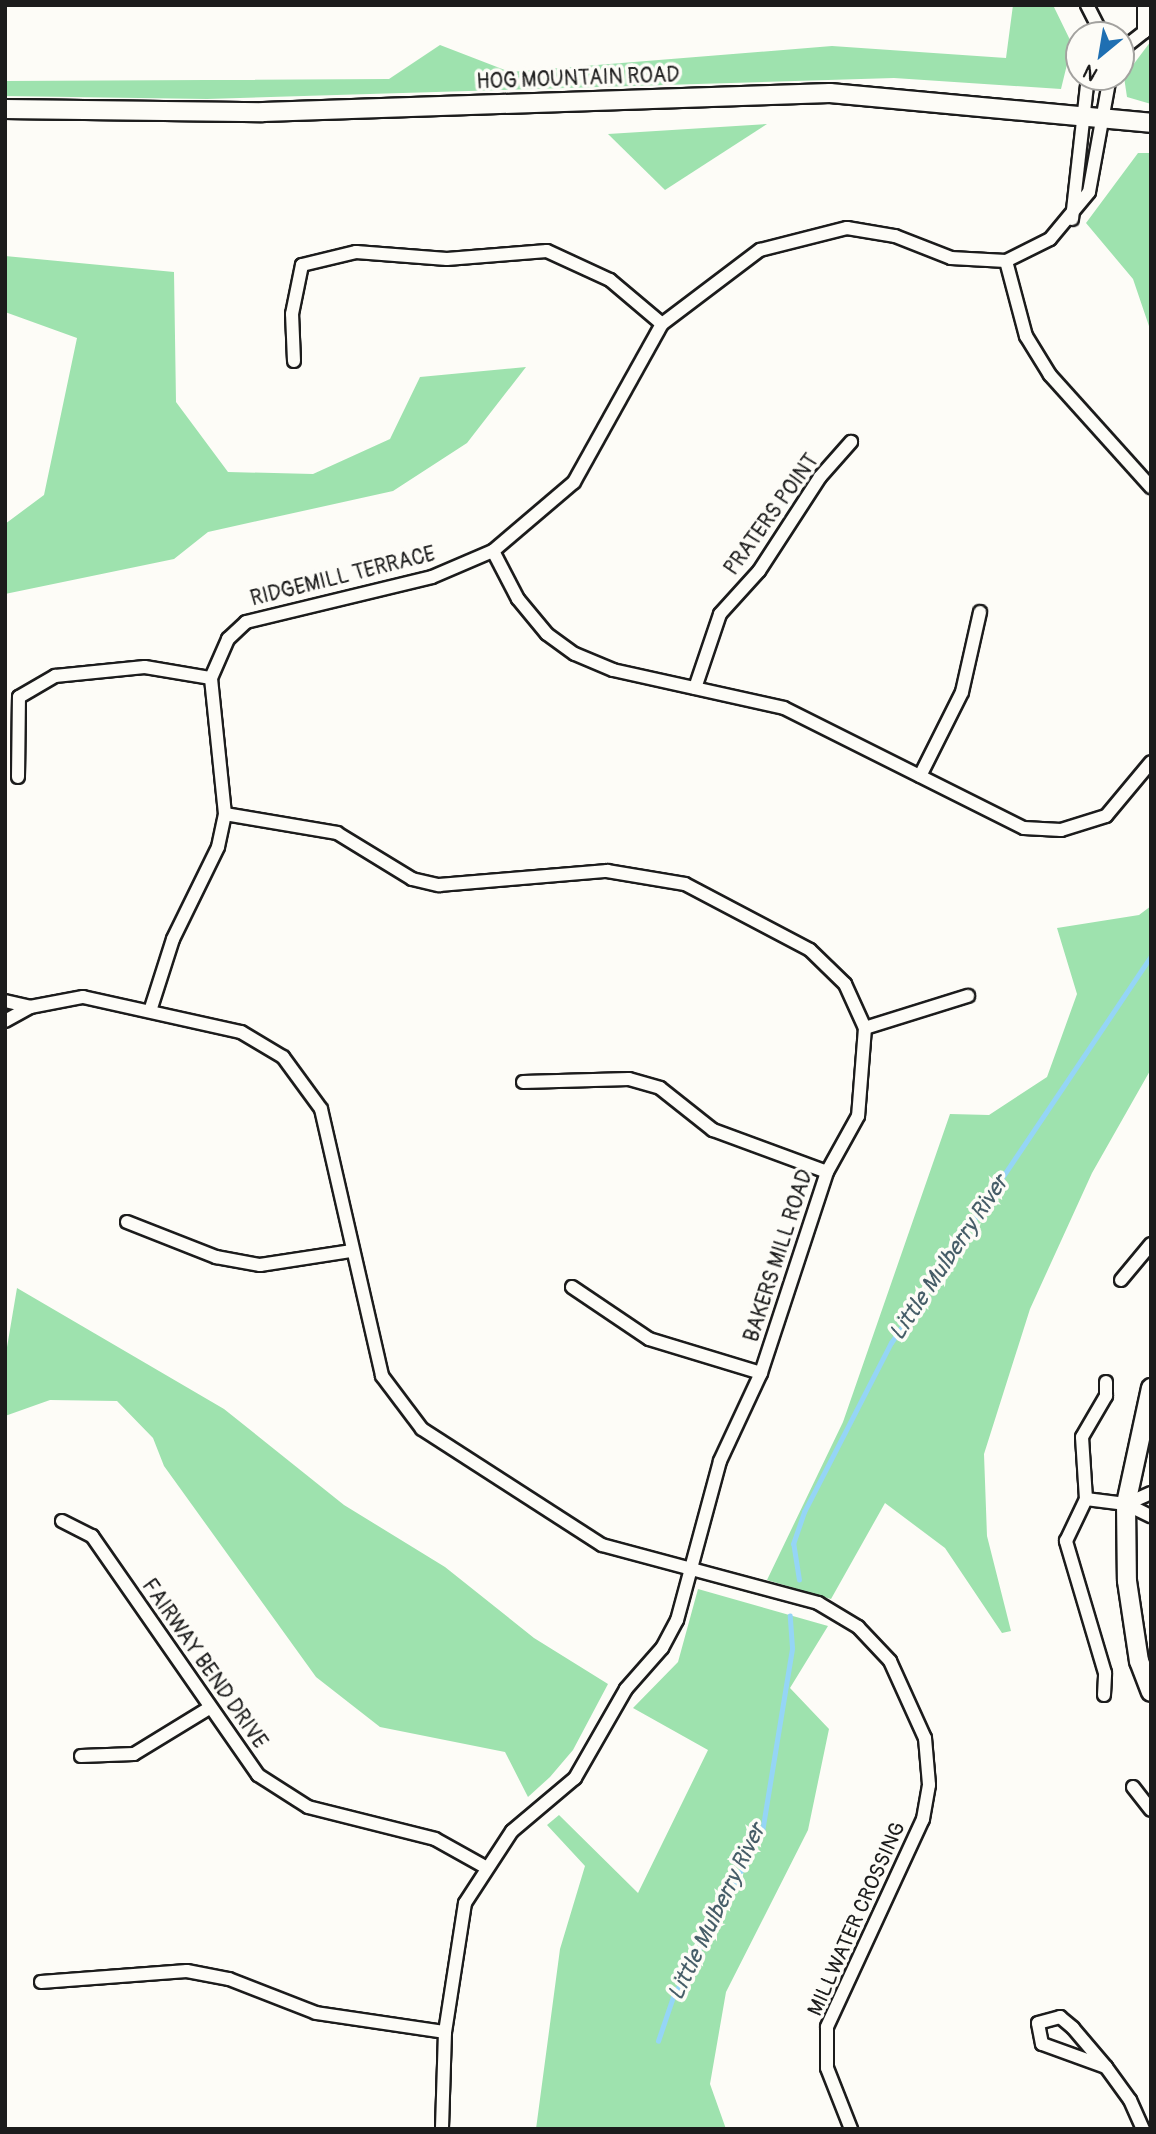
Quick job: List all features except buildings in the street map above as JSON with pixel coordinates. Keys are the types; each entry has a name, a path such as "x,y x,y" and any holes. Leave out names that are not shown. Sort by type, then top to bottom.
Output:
{"street":[{"path":"1135,39 1144,32 1144,5"},
{"path":"1072,220 1085,91"},
{"name":"RIDGEMILL TERRACE","path":"151,1007 173,939 206,879 225,814 211,678 228,639 246,622 432,577 493,551 574,482 662,324 760,250 812,232 847,228 895,236 951,258 1006,261 1050,239 1072,220 1089,192 1106,119 1109,91"},
{"name":"HOG MOUNTAIN ROAD","path":"5,109 262,112 830,93 1151,123"},
{"path":"294,360 292,314 302,265 356,252 447,259 547,251 610,279 662,324"},
{"path":"1006,261 1026,336 1050,375 1151,487"},
{"name":"PRATERS POINT","path":"695,688 720,614 775,551 820,477 851,442"},
{"path":"493,551 518,599 547,634 575,654 613,670 784,708 1024,828 1061,830 1106,816 1151,762"},
{"path":"919,776 962,692 980,612"},
{"path":"18,777 19,697 55,676 145,667 211,678"},
{"name":"BAKERS MILL ROAD","path":"225,814 337,833 412,879 439,885 607,871 685,884 810,950 845,984 865,1028 858,1116 827,1172 761,1373 720,1461 677,1620 662,1648 625,1689 575,1778 512,1831 485,1867 465,1903 445,2032 442,2129"},
{"path":"865,1028 968,996"},
{"name":"MILLWATER CROSSING","path":"30,1007 83,997 151,1007 241,1032 306,1080 331,1144 352,1251 382,1377 422,1429 575,1530 688,1572 818,1603 858,1627 890,1661 925,1738 923,1819 827,2026 827,2068 851,2129"},
{"path":"5,1001 30,1007"},
{"path":"5,1021 30,1007"},
{"path":"523,1082 629,1079 660,1088 713,1130 827,1172"},
{"path":"127,1222 216,1257 260,1265 352,1251"},
{"path":"1121,1280 1151,1244"},
{"path":"572,1287 649,1339 761,1373"},
{"path":"1104,1695 1105,1673 1066,1541 1086,1499 1079,1452 1106,1382"},
{"path":"1151,1388 1126,1504 1127,1581 1139,1661 1151,1692"},
{"path":"1126,1504 1151,1493"},
{"path":"1086,1499 1126,1504 1151,1516"},
{"name":"FAIRWAY BEND DRIVE","path":"62,1521 92,1536 258,1775 308,1807 435,1839 485,1867"},
{"path":"81,1756 134,1754 209,1708"},
{"path":"1133,1787 1151,1810"},
{"path":"41,1982 187,1971 229,1979 316,2013 445,2032"},
{"path":"1106,2067 1042,2044 1038,2023 1060,2017 1106,2067 1143,2129"}],"green space":[{"path":"1013,5 1053,5 1065,30 1065,73 1061,89 894,78 207,99 5,96 5,81 389,79 440,45 510,72 832,46 1006,58"},
{"path":"1151,41 1151,104 1127,97 1126,91 1135,91 1135,62"},
{"path":"767,124 665,190 608,134"},
{"path":"1138,153 1151,153 1151,332 1133,279 1086,223"},
{"path":"5,256 174,272 176,402 228,472 313,474 390,439 420,377 526,367 467,443 393,491 208,532 174,559 5,594 5,524 44,495 77,338 5,312"},
{"path":"1151,906 1151,1069 1092,1173 1030,1309 984,1454 987,1536 1011,1631 1002,1633 945,1548 885,1503 831,1599 767,1580 843,1422 950,1114 989,1115 1047,1077 1077,994 1057,928 1139,915"},
{"path":"17,1288 224,1409 344,1505 445,1567 534,1638 608,1684 573,1750 550,1777 528,1797 505,1752 380,1727 316,1677 164,1466 153,1438 117,1401 50,1400 5,1416 5,1359"},
{"path":"698,1589 828,1626 790,1688 829,1729 808,1830 726,1992 710,2084 726,2129 536,2129 560,1949 585,1866 547,1825 559,1815 638,1893 708,1750 633,1708 678,1662"}],"waterway":[{"name":"Little Mulberry River","path":"799,1580 793,1544 804,1512 891,1343 1151,956"},
{"name":"Little Mulberry River","path":"658,2041 673,1997 762,1832 792,1648 790,1616"}]}
